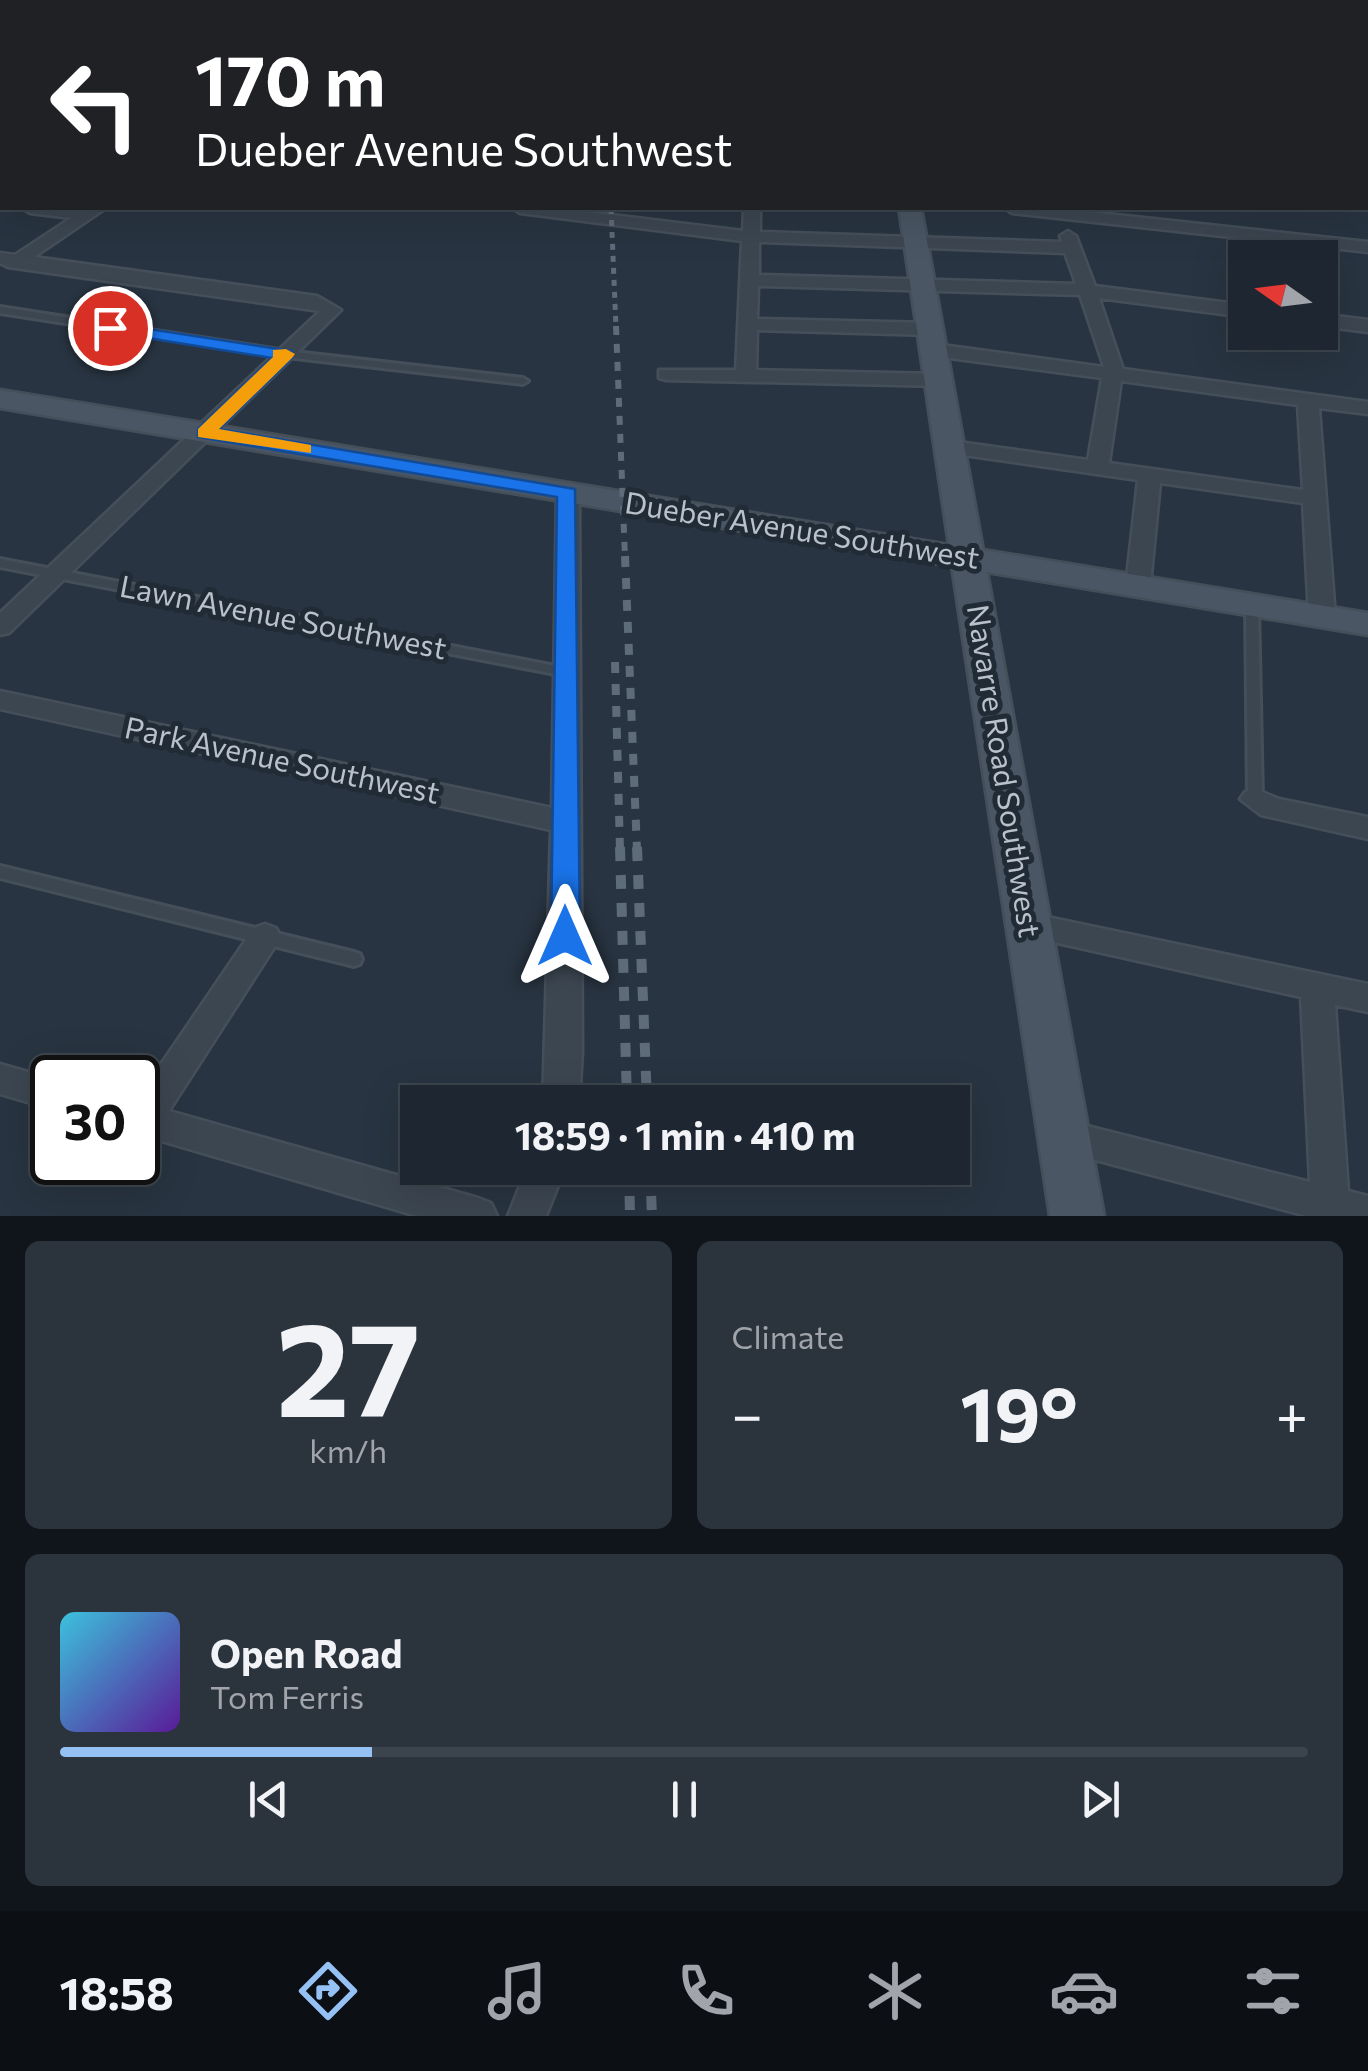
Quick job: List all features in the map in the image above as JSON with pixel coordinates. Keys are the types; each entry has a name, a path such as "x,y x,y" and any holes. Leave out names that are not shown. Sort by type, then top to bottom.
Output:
{"street":[{"path":"536,210 752,237 1073,248"},
{"path":"746,376 752,210"},
{"name":"Navarre Road Southwest","path":"910,210 1077,1216"},
{"path":"1097,468 1114,364 1059,210 1163,216 1368,248"},
{"path":"0,272 9,259 92,211"},
{"path":"0,627 331,313 329,305 9,259"},
{"path":"750,280 1090,292 1228,309"},
{"path":"1338,322 1368,326"},
{"path":"748,324 933,340 1112,373 1368,408"},
{"path":"666,374 940,380"},
{"name":"Dueber Avenue Southwest","path":"0,399 1368,624"},
{"path":"1308,400 1322,616"},
{"path":"950,447 1313,498"},
{"path":"1138,586 1150,474"},
{"path":"562,1085 566,1052 568,493"},
{"name":"Park Avenue Southwest","path":"0,700 565,822"},
{"path":"1255,799 1271,808 1368,828"},
{"path":"1028,925 1368,998"},
{"path":"160,1090 264,937"},
{"path":"1317,986 1330,1205"},
{"path":"0,1079 30,1088"},
{"path":"160,1125 478,1216"},
{"path":"1062,1136 1368,1214"},
{"path":"527,1216 539,1185"}],"lane":[{"path":"0,310 286,354 523,381"},
{"name":"Lawn Avenue Southwest","path":"0,563 566,672"},
{"path":"1252,605 1255,799"},
{"path":"0,872 354,959"}],"railway":[{"path":"611,210 616,328"},
{"path":"616,326 625,558"},
{"path":"625,556 637,850"},
{"path":"615,662 620,850"},
{"path":"620,847 627,1085"},
{"path":"637,847 646,1085"},
{"path":"629,1185 630,1216"},
{"path":"651,1185 652,1216"}],"slow traffic":[{"path":"280,354 286,354 204,433 304,449"}],"route":[{"path":"110,328 286,354 204,433 568,493 565,936"}]}
